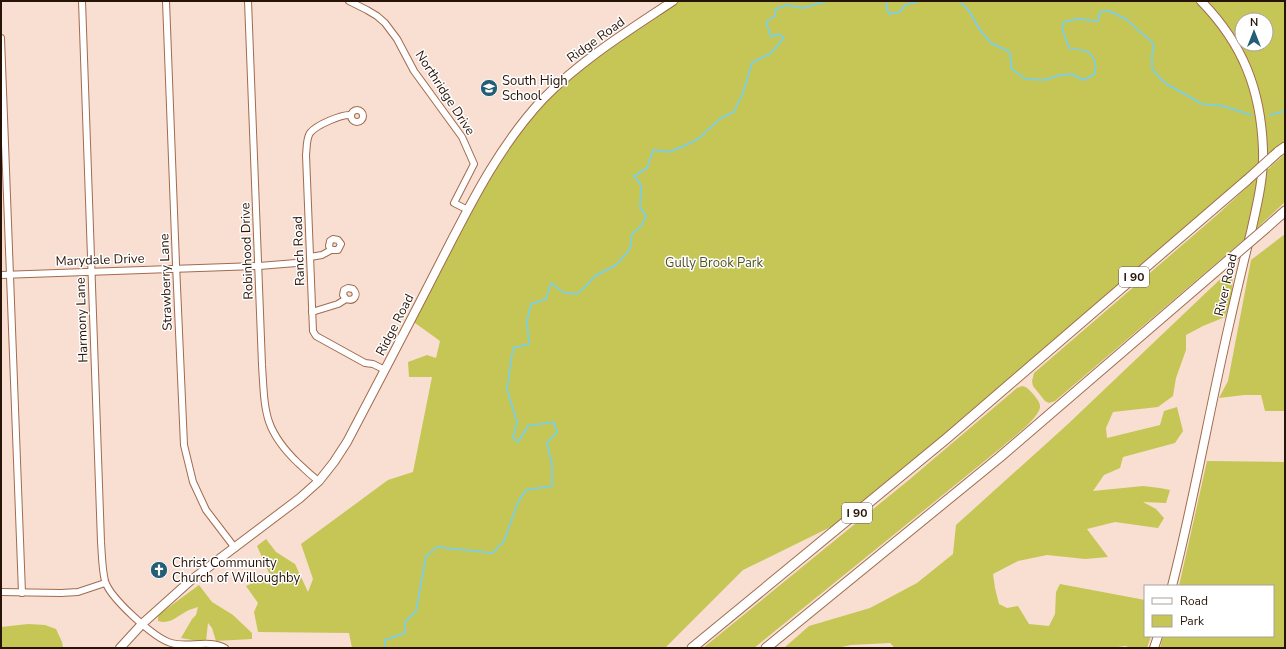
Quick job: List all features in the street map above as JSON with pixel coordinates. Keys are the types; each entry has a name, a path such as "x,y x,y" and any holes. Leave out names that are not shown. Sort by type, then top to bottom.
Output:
{"highway":[{"name":"I 90","path":"692,648 940,444 1282,149"},
{"path":"766,648 1000,457 1285,211"}],"main road":[{"name":"Ridge Road","path":"120,648 142,624 190,581 300,498 319,481 347,442 497,157 543,99 572,72 673,1"},
{"name":"River Road","path":"1172,585 1253,220 1263,169 1264,151 1259,108 1252,79 1241,53 1225,28 1201,1"},
{"path":"1154,648 1158,637"}],"street":[{"name":"Harmony Lane","path":"82,1 102,542 105,583"},
{"name":"Strawberry Lane","path":"166,1 184,445 193,482 199,496 206,510 235,548"},
{"name":"Robinhood Drive","path":"248,1 262,365 266,413 271,429 278,441 290,455 319,481"},
{"name":"Northridge Drive","path":"349,1 367,10 385,23 398,39 418,77 462,137 474,164 454,203 468,210"},
{"path":"1,38 22,593"},
{"name":"Ranch Road","path":"351,115 338,118 318,127 310,133 308,139 306,155 313,331 316,336 365,363 373,364 385,370"},
{"path":"310,256 322,255 331,250"},
{"name":"Marydale Drive","path":"1,275 296,264"},
{"path":"312,312 346,300"},
{"path":"1,592 78,592 105,583 118,602 155,635 170,643 216,645 225,648"}],"green space":[{"name":"Gully Brook Park","path":"673,1 1285,1 1285,147 853,516 743,570 665,648 352,648 349,633 258,632 254,612 258,603 246,586 270,575 257,546 266,539 276,552 295,564 308,592 313,579 301,544 388,480 413,472 432,377 409,377 408,362 427,355 436,358 440,341 411,320 497,157 572,72"},
{"path":"1285,154 1285,202 1255,230 1267,170"},
{"path":"1258,177 1247,237 1055,401 1049,403 1045,401 1033,386 1032,381 1034,373 1217,215"},
{"path":"1285,234 1285,411 1265,411 1261,395 1244,395 1219,398 1228,381 1251,260"},
{"path":"1233,267 1232,297 1225,317 1186,335 1186,350 1176,378 1173,396 1158,407 1113,412 1106,428 1107,438 1160,425 1164,411 1177,407 1183,431 1175,443 1123,457 1120,468 1104,475 1093,491 1143,486 1170,490 1166,503 1143,502 1156,509 1164,518 1158,528 1115,522 1087,529 1108,557 1085,559 1047,555 1018,561 993,574 999,604 1007,608 1018,606 1029,624 1049,626 1055,614 1056,592 1060,584 1144,600 1144,637 1151,637 1147,648 1133,648 1125,646 1111,648 895,648 890,643 851,645 837,648 784,648 809,626 870,608 917,583 953,554 956,525 1068,424"},
{"path":"1022,386 1029,389 1038,400 1040,405 1039,411 1031,422 1002,447 754,648 703,648 910,479 1017,388"},
{"path":"1207,461 1285,462 1285,648 1160,648 1163,637 1274,637 1274,585 1179,585"},
{"path":"199,585 212,602 233,615 252,633 252,639 216,641 212,628 208,623 206,641 181,638 196,615 198,607 189,610 171,621 158,621 158,615"},
{"path":"28,624 45,625 56,629 63,648 1,648 1,627"}],"waterway":[{"path":"385,648 385,640 405,633 405,622 416,611 426,556 437,547 493,553 504,541 518,502 526,490 552,486 552,464 547,443 557,432 554,422 528,426 518,442 513,438 517,422 507,389 513,348 529,344 527,321 531,304 546,299 551,283 564,293 577,294 595,276 616,265 630,249 632,234 642,225 646,215 640,208 641,185 634,176 647,168 653,150 669,152 684,146 698,139 721,118 734,112 743,93 752,63 771,53 784,38 779,34 771,37 766,22 775,16 776,9 787,5 803,8 827,1"},
{"path":"887,1 886,5 889,14 900,12 905,5 920,1"},
{"path":"960,1 969,11 980,30 991,43 1010,52 1011,68 1025,79 1045,80 1060,75 1072,74 1083,80 1094,75 1096,66 1091,54 1086,51 1069,48 1062,28 1064,22 1077,19 1098,21 1100,12 1109,11 1126,19 1154,44 1152,69 1165,83 1202,104 1223,106 1251,115"},
{"path":"1270,115 1285,111"}],"place":[{"name":"South High School","path":"489,88"},
{"name":"Christ Community Church of Willoughby","path":"159,570"}]}
